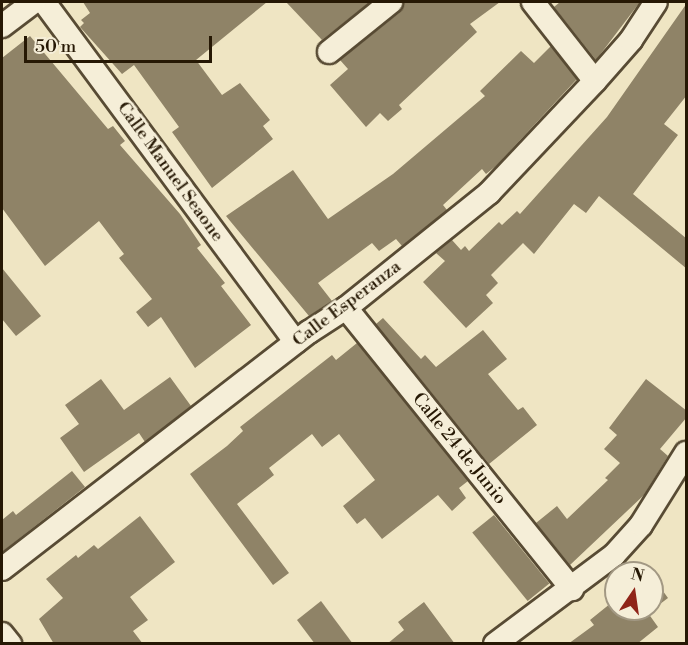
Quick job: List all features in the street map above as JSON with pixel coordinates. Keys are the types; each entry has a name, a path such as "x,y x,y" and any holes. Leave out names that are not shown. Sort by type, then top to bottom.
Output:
{"street":[{"path":"2,26 34,2"},
{"name":"Calle Manuel Seaone","path":"44,2 296,342"},
{"path":"329,52 391,2"},
{"path":"533,2 596,81"},
{"name":"Calle Esperanza","path":"2,570 296,342 346,308 489,193 596,81 631,40 656,2"},
{"name":"Calle 24 de Junio","path":"346,308 572,589"},
{"path":"495,644 615,555 641,525 687,453"},
{"path":"2,634 10,644"}],"building":[{"path":"83,2 267,2 196,60 222,95 240,83 270,120 263,126 273,139 212,188 172,132 179,127 134,65 122,74 80,27 84,23 81,20 90,13"},
{"path":"286,2 370,2 322,40"},
{"path":"404,2 500,2 470,24 477,32 399,105 402,109 388,121 380,113 366,127 330,85 348,69 340,60 399,13"},
{"path":"560,2 640,2 596,60 554,7"},
{"path":"687,3 687,95 664,124 678,135 633,194 687,239 687,269 599,196 586,213 574,204 534,254 523,243 491,275 498,283 486,295 493,303 466,328 423,282 445,261 436,253 452,240 461,250 465,246 469,251 499,222 502,225 517,211 520,214 607,117"},
{"path":"30,36 108,129 113,126 125,141 120,145 180,214 201,245 197,248 225,283 221,286 251,325 195,368 161,317 148,327 136,312 152,299 119,258 124,254 99,221 45,266 2,208 2,58"},
{"path":"551,46 577,79 496,166 486,174 482,169 443,205 447,210 402,246 396,239 379,251 372,243 318,283 332,301 309,316 226,216 293,170 328,219 393,174 485,96 480,91 521,51 534,63"},
{"path":"2,268 41,316 16,336 2,319"},
{"path":"383,318 421,359 425,355 436,367 483,330 507,359 488,374 518,410 523,407 537,425 489,464 376,324"},
{"path":"357,343 468,481 459,488 466,498 452,511 438,495 382,539 365,518 357,524 343,506 375,480 339,434 322,447 312,434 269,468 274,475 237,504 289,573 273,585 190,474 243,431 240,427 332,355 336,360"},
{"path":"170,377 191,406 145,442 139,433 84,472 60,438 79,424 65,405 101,379 124,410"},
{"path":"646,379 687,411 687,417 660,449 668,456 644,495 570,565 536,523 557,506 567,519 608,480 605,478 620,463 604,449 617,435 609,428"},
{"path":"72,471 85,487 2,552 2,520 13,511 16,515"},
{"path":"494,515 549,583 528,601 472,533"},
{"path":"140,516 175,562 130,597 148,620 133,631 143,644 54,644 39,619 63,598 46,579 76,555 78,558 94,545 98,549"},
{"path":"321,601 353,644 315,644 297,620"},
{"path":"424,602 455,644 387,644 404,630 398,622"},
{"path":"604,609 604,621 654,621 658,627 637,644 568,644 594,625 590,620"}]}
